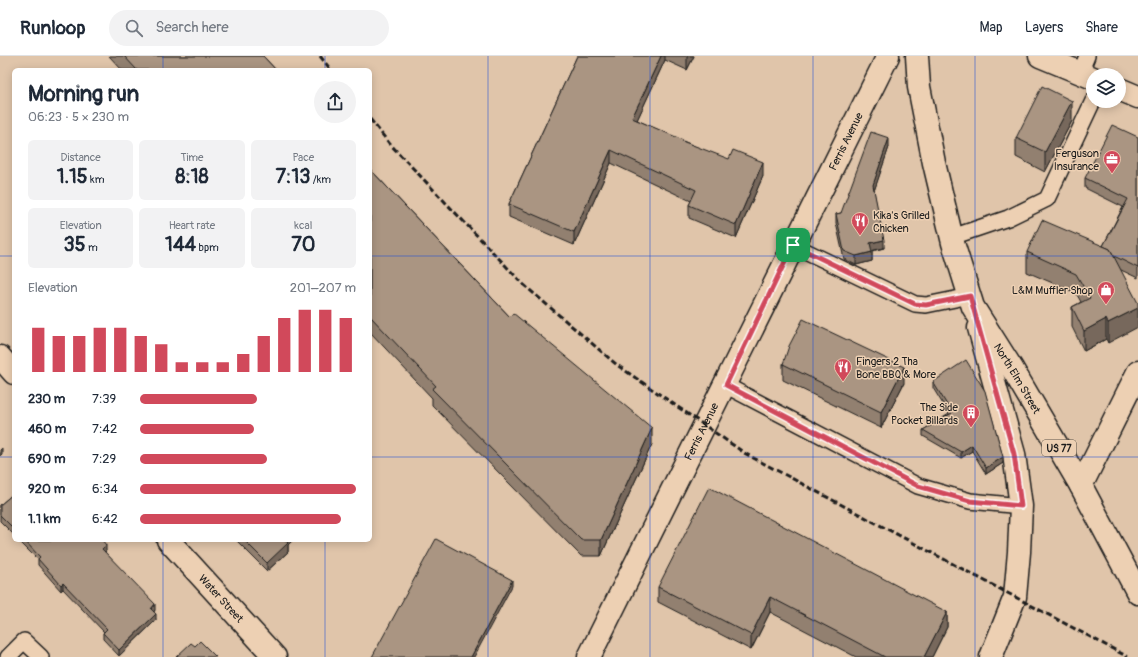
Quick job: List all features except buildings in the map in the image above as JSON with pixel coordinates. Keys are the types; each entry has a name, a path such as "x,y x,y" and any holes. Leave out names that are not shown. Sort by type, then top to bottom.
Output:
{"street":[{"name":"Ferris Avenue","path":"589,657 726,385 793,245 888,56"},
{"name":"North Elm Street","path":"917,56 919,87 934,164 952,237 972,302 1081,486 1138,593"},
{"path":"1040,56 1086,69"},
{"path":"1126,92 1138,97"},
{"name":"US 77","path":"972,302 1014,454 1021,506 1015,597 991,657"},
{"path":"0,358 12,371"},
{"path":"1081,486 1138,372"},
{"name":"Water Street","path":"170,542 275,657"}],"lane":[{"path":"952,237 1008,218 1047,199 1090,108"},
{"path":"793,245 915,304 926,305 972,302"},
{"path":"726,385 918,486 970,501 1021,506"},
{"path":"8,657 24,641 41,657"}],"railway":[{"path":"320,56 329,68"},
{"path":"372,122 389,143 524,285 617,365 746,454 1128,657"}],"place":[{"name":"Ferguson Insurance","path":"1112,174"},
{"name":"Kika's Grilled Chicken","path":"860,236"},
{"name":"L&M Muffler Shop","path":"1106,305"},
{"name":"Fingers 2 Tha Bone BBQ & More","path":"843,382"},
{"name":"The Side Pocket Billards","path":"971,428"}],"route":[{"path":"793,245 915,304 926,305 970,296 1014,454 1021,506 970,501 918,486 726,385 793,245"}]}
